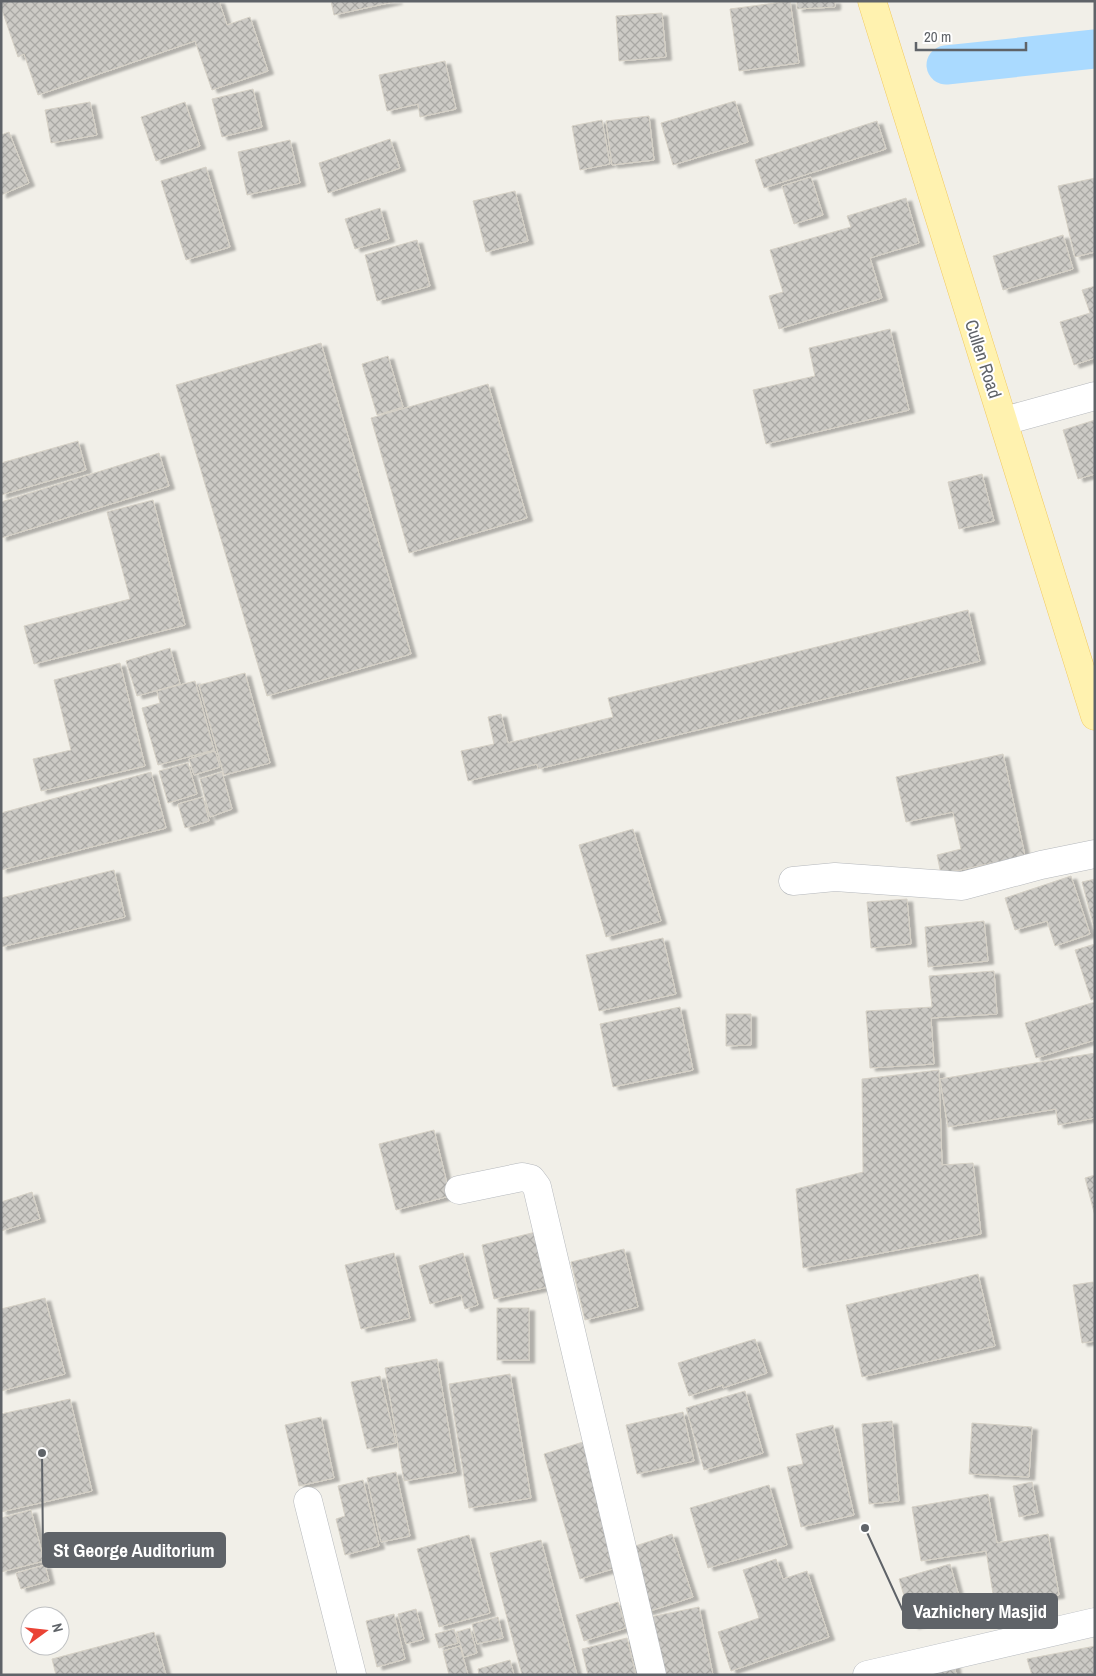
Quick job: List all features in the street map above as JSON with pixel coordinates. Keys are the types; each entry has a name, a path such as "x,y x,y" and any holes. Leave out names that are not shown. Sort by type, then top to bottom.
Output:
{"main road":[{"name":"Cullen Road","path":"872,1 1095,716"}],"street":[{"path":"1004,421 1095,396"},
{"path":"793,881 834,877 962,886 1041,865 1095,854"},
{"path":"458,1190 522,1177 531,1179 537,1187 652,1675"},
{"path":"308,1501 352,1675"},
{"path":"873,1674 1095,1622"}],"building":[{"path":"1,1 219,1 227,25 250,17 268,71 212,90 195,41 38,95 24,54 18,57 1,7"},
{"path":"331,1 397,1 334,15"},
{"path":"790,1 799,63 739,71 730,9"},
{"path":"797,1 835,1 835,7 797,9"},
{"path":"662,13 666,57 619,61 616,16"},
{"path":"445,61 456,109 420,117 418,104 387,111 379,75"},
{"path":"253,89 262,127 222,137 212,99"},
{"path":"735,101 748,142 673,165 661,123"},
{"path":"90,102 97,135 51,143 45,110"},
{"path":"185,102 200,146 156,161 141,117"},
{"path":"649,116 654,160 612,165 606,121"},
{"path":"602,120 610,164 580,170 572,126"},
{"path":"877,121 886,149 764,188 755,160"},
{"path":"9,132 29,183 1,195 1,135"},
{"path":"390,139 400,168 328,193 319,163"},
{"path":"290,140 300,183 247,195 238,152"},
{"path":"206,167 230,247 186,260 161,181"},
{"path":"811,177 823,215 794,224 782,186"},
{"path":"1095,178 1095,252 1075,257 1058,186"},
{"path":"515,191 528,241 486,252 473,201"},
{"path":"906,198 919,243 870,258 882,298 779,329 769,296 783,292 770,250 851,227 847,216"},
{"path":"380,208 389,239 355,249 345,219"},
{"path":"1063,235 1073,269 1003,290 993,256"},
{"path":"417,240 430,286 377,301 365,255"},
{"path":"1095,286 1095,358 1074,365 1060,322 1090,313 1082,290"},
{"path":"890,329 909,410 766,444 753,390 815,376 809,348"},
{"path":"321,343 411,654 267,696 176,385"},
{"path":"388,356 403,407 377,415 362,364"},
{"path":"488,384 527,518 409,553 371,418"},
{"path":"1095,420 1095,474 1078,479 1063,430"},
{"path":"78,441 86,470 1,495 1,463"},
{"path":"159,453 169,486 1,538 1,502"},
{"path":"982,474 994,521 959,529 948,482"},
{"path":"153,500 185,625 34,664 24,626 130,599 107,512"},
{"path":"968,610 980,661 538,769 537,764 468,781 461,751 494,744 488,717 501,714 508,743 613,717 608,698"},
{"path":"170,648 180,684 137,696 126,661"},
{"path":"120,663 145,766 41,791 33,759 71,750 54,680"},
{"path":"245,673 270,763 224,775 199,685"},
{"path":"195,681 214,750 158,765 142,708 160,703 157,691"},
{"path":"215,751 220,767 194,775 189,759"},
{"path":"1003,754 1025,856 941,874 937,855 961,849 953,812 906,822 896,777"},
{"path":"188,763 197,794 168,803 159,771"},
{"path":"151,772 166,828 1,870 1,813"},
{"path":"222,772 232,809 210,817 200,779"},
{"path":"203,797 209,821 185,828 178,804"},
{"path":"633,829 661,921 606,937 579,845"},
{"path":"114,870 125,917 1,947 1,898"},
{"path":"1071,876 1090,934 1055,946 1047,921 1015,930 1005,898"},
{"path":"1095,879 1095,931 1082,882"},
{"path":"907,899 911,944 871,948 867,902"},
{"path":"984,921 988,961 928,967 925,927"},
{"path":"663,938 676,994 599,1011 586,955"},
{"path":"1095,944 1095,999 1091,1000 1075,950"},
{"path":"994,971 997,1014 931,1018 934,1064 870,1068 866,1011 932,1007 929,976"},
{"path":"1095,1002 1095,1040 1036,1058 1025,1023"},
{"path":"680,1007 693,1070 613,1087 600,1024"},
{"path":"726,1014 751,1014 751,1045 726,1046"},
{"path":"1095,1053 1095,1118 1058,1125 1056,1109 948,1127 940,1079"},
{"path":"939,1070 942,1165 973,1163 981,1234 803,1268 796,1189 863,1172 862,1079"},
{"path":"434,1130 450,1196 396,1210 379,1144"},
{"path":"1095,1175 1095,1216 1085,1178"},
{"path":"32,1192 40,1219 1,1231 1,1202"},
{"path":"536,1232 548,1287 494,1299 482,1245"},
{"path":"624,1249 638,1307 585,1320 571,1262"},
{"path":"394,1253 410,1318 361,1329 345,1265"},
{"path":"463,1253 478,1305 465,1309 461,1295 430,1304 419,1266"},
{"path":"978,1274 995,1346 862,1377 846,1305"},
{"path":"1093,1282 1095,1296 1095,1341 1082,1343 1073,1285"},
{"path":"45,1298 65,1374 1,1391 1,1309"},
{"path":"497,1308 529,1308 529,1360 497,1360"},
{"path":"755,1339 767,1373 723,1388 723,1385 689,1396 678,1363"},
{"path":"437,1359 456,1472 404,1481 385,1368"},
{"path":"510,1374 531,1498 469,1508 449,1384"},
{"path":"380,1376 396,1443 367,1449 351,1382"},
{"path":"745,1391 763,1453 704,1470 686,1408"},
{"path":"70,1399 92,1491 1,1512 1,1414"},
{"path":"683,1412 694,1461 637,1474 626,1425"},
{"path":"321,1417 334,1478 299,1486 285,1425"},
{"path":"892,1421 899,1501 869,1504 862,1424"},
{"path":"972,1423 1032,1427 1029,1477 969,1474"},
{"path":"833,1425 854,1515 801,1527 787,1467 803,1464 796,1434"},
{"path":"583,1442 619,1567 580,1579 544,1454"},
{"path":"396,1472 410,1536 381,1542 367,1478"},
{"path":"363,1480 379,1546 345,1555 336,1519 345,1516 338,1486"},
{"path":"1032,1482 1038,1513 1019,1517 1013,1486"},
{"path":"769,1485 787,1545 708,1568 690,1508"},
{"path":"988,1494 997,1543 1048,1534 1059,1595 995,1606 986,1551 921,1561 912,1507"},
{"path":"31,1510 44,1561 1,1572 1,1518"},
{"path":"672,1534 693,1597 647,1612 626,1549"},
{"path":"469,1535 490,1613 439,1627 417,1549"},
{"path":"541,1540 577,1675 522,1675 490,1553"},
{"path":"776,1559 783,1579 807,1571 829,1637 731,1671 718,1632 759,1618 743,1570"},
{"path":"950,1564 963,1611 913,1626 899,1579"},
{"path":"45,1565 49,1581 21,1589 16,1573"},
{"path":"618,1602 626,1628 584,1641 576,1615"},
{"path":"699,1607 713,1675 662,1675 650,1617"},
{"path":"416,1609 424,1639 406,1644 398,1614"},
{"path":"394,1614 405,1659 377,1667 366,1621"},
{"path":"498,1617 503,1638 477,1644 472,1624"},
{"path":"470,1628 477,1653 464,1657 457,1632"},
{"path":"454,1629 458,1643 439,1648 435,1634"},
{"path":"154,1632 166,1675 56,1675 52,1659 70,1656 70,1654"},
{"path":"627,1638 636,1675 588,1675 582,1649"},
{"path":"460,1646 468,1675 449,1675 443,1651"},
{"path":"1095,1646 1095,1675 1032,1675 1027,1659"},
{"path":"510,1660 514,1675 479,1675 478,1669"},
{"path":"954,1661 956,1675 903,1675"}],"waterway":[{"path":"946,65 1095,49"}],"place":[{"name":"St George Auditorium","path":"42,1453"},
{"name":"Vazhichery Masjid","path":"865,1528"}]}
